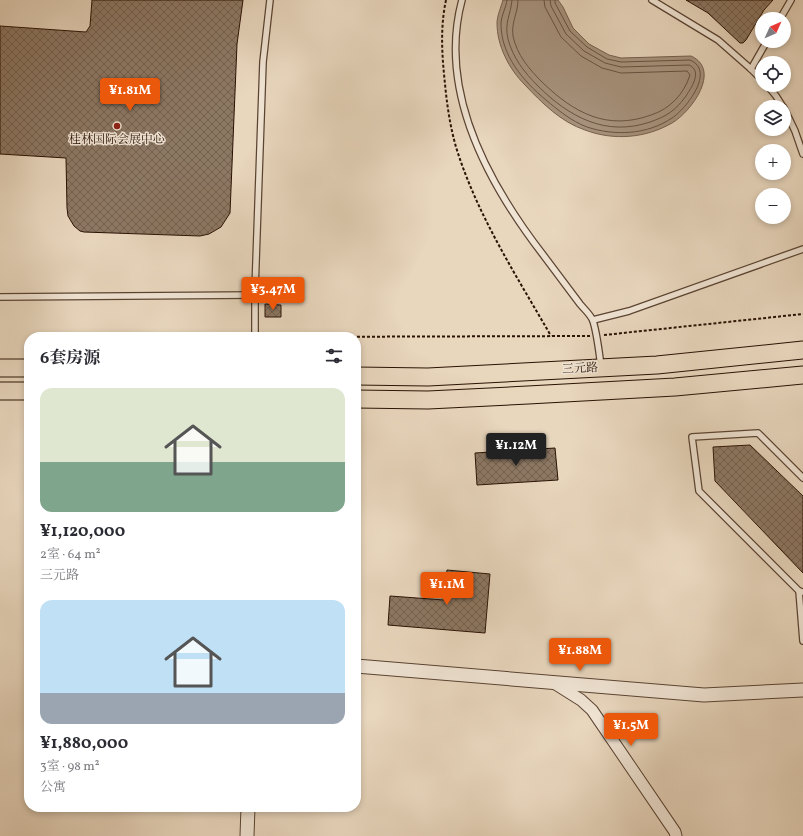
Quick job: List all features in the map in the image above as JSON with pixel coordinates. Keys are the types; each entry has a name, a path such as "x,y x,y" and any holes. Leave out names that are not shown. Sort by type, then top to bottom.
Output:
{"main road":[{"name":"三元路","path":"361,376 428,377 657,365 803,350"},
{"path":"0,368 24,368"},
{"name":"三元路","path":"361,399 428,400 482,398 675,387 803,375"},
{"path":"776,377 803,385"},
{"path":"0,391 24,391"}],"street":[{"path":"361,666 704,695 803,690"},
{"path":"554,683 581,700 592,710 675,832 676,836"},
{"path":"247,836 248,812"}],"lane":[{"path":"255,332 263,62 270,0"},
{"path":"462,0 456,40 457,69 462,99 479,151 501,193 536,246 593,320 602,368"},
{"path":"652,0 718,40 755,73"},
{"path":"784,12 791,0"},
{"path":"751,69 763,48"},
{"path":"791,123 803,154"},
{"path":"593,320 629,311 803,249"},
{"path":"0,297 255,294"},
{"path":"803,478 758,433 692,437 699,491 801,591 803,641"}],"path":[{"path":"446,0 442,19 442,59 448,114 456,146 471,190 485,219 551,336"},
{"path":"361,337 596,336 803,314"}],"water":[{"path":"503,0 558,0 573,28 589,44 609,55 621,58 691,56 700,62 704,71 704,80 700,91 695,101 680,118 652,132 641,135 618,137 607,136 576,127 560,117 531,92 519,79 509,64 499,40 497,23"}],"building":[{"name":"桂林国际会展中心","path":"92,0 243,0 237,44 230,213 221,227 209,234 200,236 80,231 74,226 68,216 66,158 0,154 0,26 86,32 90,26"},
{"path":"686,0 773,0 763,12 755,12 755,25 743,43 740,43 708,13"},
{"path":"265,304 281,305 281,317 265,317"},
{"path":"750,445 803,496 803,573 715,481 713,447"},
{"path":"555,448 558,480 477,485 475,453"},
{"path":"447,570 490,574 485,633 388,625 390,596 444,600"}],"place":[{"name":"桂林国际会展中心","path":"117,126"}]}
